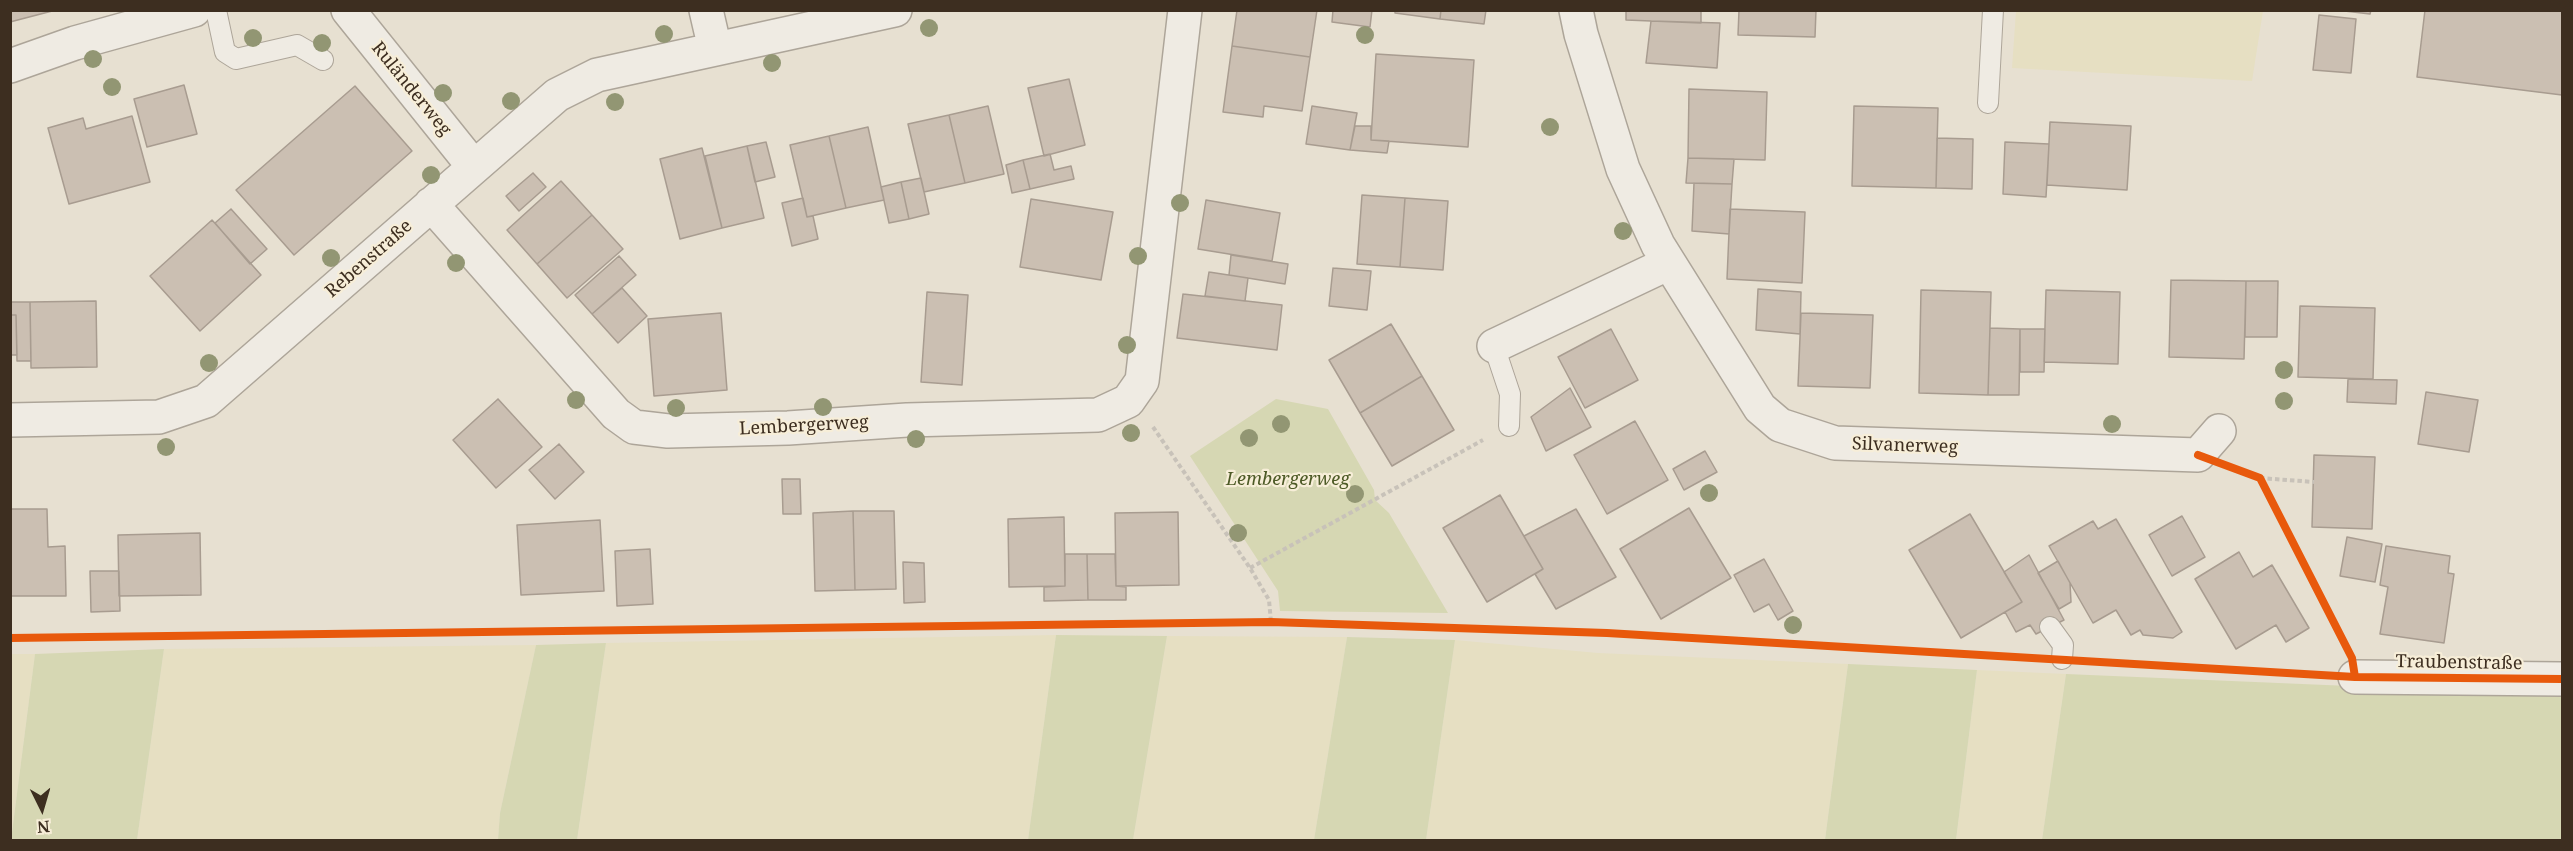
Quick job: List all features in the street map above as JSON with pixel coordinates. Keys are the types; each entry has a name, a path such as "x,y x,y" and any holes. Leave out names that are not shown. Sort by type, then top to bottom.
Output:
{"street":[{"path":"10,66 75,43 194,10"},
{"name":"Ruländerweg","path":"348,10 474,167"},
{"path":"706,10 715,49"},
{"name":"Rebenstraße","path":"10,420 159,417 206,401 557,95 597,75 895,10"},
{"path":"1128,401 1142,381 1185,10"},
{"name":"Silvanerweg","path":"1576,10 1623,169 1669,263 1760,408 1780,425 1835,443 2198,455 2219,431"},
{"name":"Lembergerweg","path":"431,204 616,414 633,427 668,431 788,428 918,420 1098,415 1128,401"},
{"path":"1494,346 1669,263"},
{"name":"Traubenstraße","path":"2355,677 2562,679"}],"lane":[{"path":"216,10 225,52 236,59 297,45 323,60"},
{"path":"1988,103 1993,10"},
{"path":"1494,346 1510,394 1509,426"},
{"path":"2050,627 2063,645 2062,659"}],"path":[{"path":"1128,401 1149,420 1250,568 1269,600 1271,622"},
{"path":"1250,568 1509,426"},
{"path":"2260,478 2314,482"}],"shaded area":[{"path":"2016,10 2263,11 2252,81 2012,68"},
{"path":"1056,635 1028,840 577,840 606,643"},
{"path":"1167,636 1347,637 1314,840 1133,840"},
{"path":"1455,640 1598,653 1848,664 1825,840 1426,840"},
{"path":"536,645 500,813 498,840 137,840 164,649"},
{"path":"10,654 35,654 11,840 10,840"},
{"path":"1977,670 2066,674 2042,840 1956,840"}],"green space":[{"name":"Lembergerweg","path":"1276,399 1328,409 1374,490 1375,500 1389,513 1448,613 1280,611 1278,591 1190,456"},
{"path":"1056,635 1167,636 1133,840 1028,840"},
{"path":"1347,637 1455,640 1426,840 1314,840"},
{"path":"606,643 577,840 498,840 500,813 536,645"},
{"path":"164,649 137,840 11,840 35,654"},
{"path":"1848,664 1977,670 1956,840 1825,840"},
{"path":"2066,674 2562,695 2562,840 2042,840"}],"building":[{"path":"10,10 56,10 10,22"},
{"path":"1237,10 1317,10 1310,57 1232,46"},
{"path":"1333,10 1372,10 1370,27 1332,22"},
{"path":"1395,10 1441,10 1440,19 1395,13"},
{"path":"1441,10 1486,10 1484,24 1440,19"},
{"path":"1626,10 1701,10 1701,23 1626,20"},
{"path":"1739,10 1816,10 1815,37 1738,35"},
{"path":"2336,10 2371,10 2370,14"},
{"path":"2425,10 2562,10 2562,95 2417,77"},
{"path":"2319,15 2356,19 2351,73 2313,70"},
{"path":"1651,21 1720,23 1717,68 1646,63"},
{"path":"1232,46 1310,57 1302,111 1264,106 1263,117 1223,112"},
{"path":"1376,54 1474,60 1468,147 1371,140"},
{"path":"1069,79 1085,145 1044,156 1028,88"},
{"path":"184,85 197,134 147,147 134,99"},
{"path":"355,86 412,151 294,255 236,190"},
{"path":"1689,89 1767,92 1765,160 1688,158"},
{"path":"988,106 1004,174 965,183 949,115"},
{"path":"1312,106 1357,113 1350,150 1306,144"},
{"path":"1854,106 1938,108 1936,188 1852,186"},
{"path":"949,115 965,183 924,192 908,124"},
{"path":"132,116 150,182 69,204 48,128 83,118 86,129"},
{"path":"2050,122 2131,126 2127,190 2047,185"},
{"path":"1355,126 1371,126 1371,140 1389,141 1387,153 1350,150"},
{"path":"868,127 884,200 846,208 829,136"},
{"path":"829,136 846,208 807,217 790,145"},
{"path":"1937,138 1973,139 1972,189 1936,188"},
{"path":"766,142 775,177 755,182 747,146"},
{"path":"2005,142 2049,144 2046,197 2003,194"},
{"path":"747,146 764,218 722,228 705,156"},
{"path":"702,148 722,228 680,239 660,159"},
{"path":"1050,154 1054,170 1071,166 1074,179 1030,189 1023,160"},
{"path":"1688,158 1734,159 1732,184 1686,183"},
{"path":"1023,160 1030,189 1012,193 1006,165"},
{"path":"533,173 546,187 519,211 506,196"},
{"path":"921,178 929,214 909,219 901,182"},
{"path":"561,181 592,215 537,264 507,230"},
{"path":"901,182 909,219 889,223 881,187"},
{"path":"1694,183 1732,184 1729,234 1692,231"},
{"path":"1362,195 1405,198 1400,267 1357,264"},
{"path":"803,198 807,217 813,216 818,239 792,246 782,203"},
{"path":"1405,198 1448,201 1443,270 1400,267"},
{"path":"1031,199 1113,212 1101,280 1020,267"},
{"path":"1206,200 1280,213 1272,261 1198,249"},
{"path":"231,209 267,249 250,264 215,223"},
{"path":"1730,209 1805,212 1802,283 1727,279"},
{"path":"592,215 623,249 567,298 537,264"},
{"path":"212,220 261,275 200,331 150,276"},
{"path":"1231,255 1288,264 1285,284 1229,275"},
{"path":"619,256 636,275 592,314 575,295"},
{"path":"1333,268 1371,271 1367,310 1329,306"},
{"path":"1209,272 1248,278 1245,301 1205,296"},
{"path":"2171,280 2246,281 2244,359 2169,357"},
{"path":"2246,281 2278,281 2277,337 2245,337"},
{"path":"622,288 647,316 618,343 592,314"},
{"path":"1758,289 1801,292 1800,334 1756,330"},
{"path":"1921,290 1991,292 1988,395 1919,393"},
{"path":"2046,290 2120,292 2118,364 2044,362"},
{"path":"927,292 968,295 962,385 921,382"},
{"path":"1183,294 1282,305 1277,350 1177,338"},
{"path":"96,301 97,367 31,368 30,302"},
{"path":"10,302 30,302 31,361 17,361 16,315 10,315"},
{"path":"2300,306 2375,308 2373,379 2298,377"},
{"path":"721,313 727,390 654,396 648,319"},
{"path":"1801,313 1873,315 1870,388 1798,386"},
{"path":"10,315 16,315 17,355 10,355"},
{"path":"1391,324 1422,376 1360,413 1329,360"},
{"path":"1990,328 2020,329 2019,395 1988,395"},
{"path":"1611,329 1638,380 1585,408 1558,357"},
{"path":"2020,329 2045,329 2044,372 2020,372"},
{"path":"1422,376 1454,430 1392,466 1360,413"},
{"path":"2348,379 2397,380 2396,404 2347,402"},
{"path":"1570,388 1591,427 1546,451 1531,417"},
{"path":"2426,392 2478,400 2469,452 2418,444"},
{"path":"498,399 542,447 496,488 453,440"},
{"path":"1635,421 1668,480 1607,514 1574,455"},
{"path":"559,444 584,472 555,499 529,470"},
{"path":"1705,451 1717,472 1684,490 1673,469"},
{"path":"2314,455 2375,457 2372,529 2312,527"},
{"path":"782,479 800,479 801,514 783,514"},
{"path":"1500,495 1543,569 1487,602 1443,528"},
{"path":"1689,508 1731,578 1661,619 1620,549"},
{"path":"10,509 47,509 48,547 65,546 66,596 10,596"},
{"path":"1576,509 1616,577 1556,609 1535,574 1543,569 1524,536"},
{"path":"853,511 894,511 896,589 855,590"},
{"path":"853,511 855,590 815,591 813,513"},
{"path":"1178,512 1179,585 1116,586 1115,513"},
{"path":"1970,514 2022,602 1961,638 1909,550"},
{"path":"2182,516 2205,557 2172,576 2149,535"},
{"path":"1064,517 1065,586 1009,587 1008,519"},
{"path":"2116,519 2182,632 2173,638 2143,635 2140,630 2131,635 2116,610 2093,623 2049,546 2093,521 2098,529"},
{"path":"600,520 604,591 521,595 517,525"},
{"path":"200,533 201,595 119,596 118,535"},
{"path":"2347,537 2382,544 2375,582 2340,576"},
{"path":"2386,546 2450,556 2448,573 2454,574 2444,643 2380,634 2388,587 2380,585"},
{"path":"650,549 653,604 617,606 615,551"},
{"path":"2239,552 2253,577 2272,565 2309,628 2286,642 2276,625 2236,649 2195,579"},
{"path":"1065,554 1087,554 1088,600 1044,601 1044,587 1065,586"},
{"path":"1087,554 1115,554 1116,586 1126,587 1126,600 1088,600"},
{"path":"2029,555 2064,620 2036,634 2030,625 2016,632 2005,612 2022,602 2004,572"},
{"path":"1764,559 1793,611 1778,620 1769,604 1754,612 1734,575"},
{"path":"2058,561 2070,583 2071,602 2059,609 2038,573"},
{"path":"903,562 924,563 925,602 904,603"},
{"path":"90,571 119,571 120,611 91,612"}],"cycle path":[{"path":"2198,455 2260,478 2352,658 2355,677"},
{"path":"10,638 1271,622 1607,633 2355,677 2562,679"}]}
